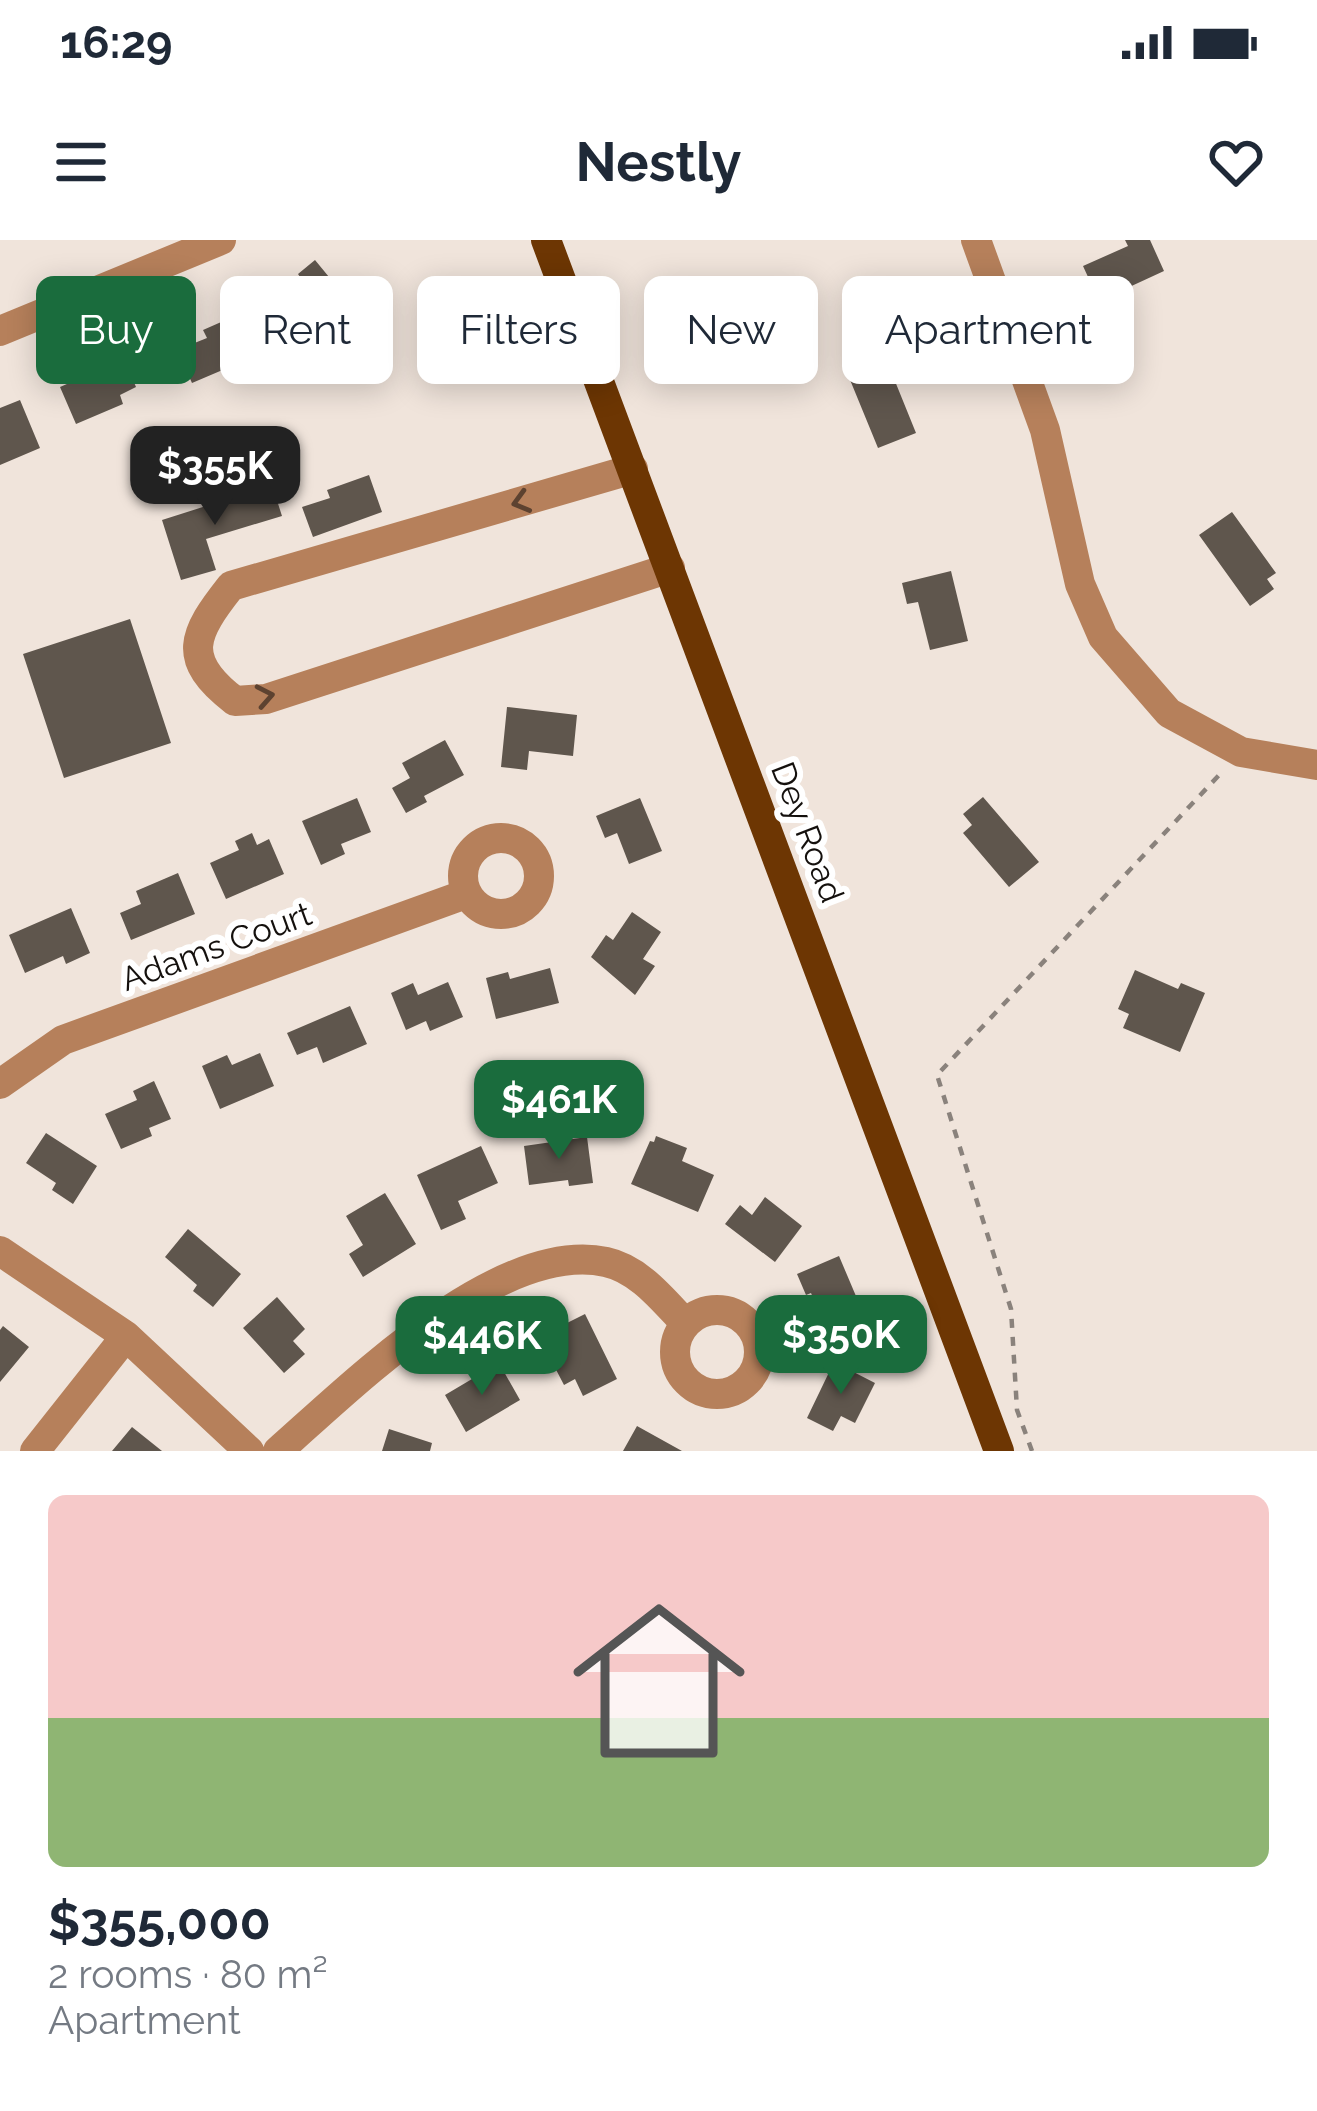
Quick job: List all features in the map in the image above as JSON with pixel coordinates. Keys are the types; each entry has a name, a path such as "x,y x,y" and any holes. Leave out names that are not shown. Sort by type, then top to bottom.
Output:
{"main road":[{"name":"Dey Road","path":"546,240 1000,1451"}],"street":[{"path":"0,331 221,240"},
{"path":"976,240 1045,430 1080,584 1102,637 1169,712 1241,752 1317,765"},
{"path":"633,469 231,586 204,620 195,651 207,680 235,701 266,699 670,568"},
{"name":"Adams Court","path":"0,1084 63,1040 466,893"},
{"path":"0,1251 126,1336 249,1451"},
{"path":"278,1451 405,1340 482,1292 531,1269 562,1260 608,1262 628,1270 685,1324"},
{"path":"35,1451 126,1336"}],"path":[{"path":"1032,1451 1017,1410 1011,1309 937,1075 1241,752"}],"building":[{"path":"1125,240 1150,240 1164,271 1134,285 1134,276 1088,276 1083,266 1128,246"},
{"path":"315,260 328,276 299,276"},
{"path":"220,323 220,371 196,381 196,342 207,338 203,330"},
{"path":"852,384 896,384 916,433 878,448"},
{"path":"60,387 136,387 120,395 123,404 76,424"},
{"path":"20,400 40,448 0,465 0,408"},
{"path":"369,475 382,512 313,537 302,507 330,498 327,490"},
{"path":"272,485 282,516 206,539 216,570 181,580 162,520"},
{"path":"1232,512 1276,573 1267,579 1274,589 1250,606 1199,535"},
{"path":"951,571 968,641 930,650 918,602 907,604 902,583"},
{"path":"130,619 171,743 64,778 23,654"},
{"path":"507,707 577,715 573,756 529,751 527,770 501,767"},
{"path":"445,740 464,775 424,796 427,802 406,813 392,788 410,778 402,763"},
{"path":"983,797 1039,862 1009,887 963,833 972,825 963,814"},
{"path":"357,798 371,832 341,844 345,854 321,865 302,821"},
{"path":"640,798 662,851 629,864 617,833 605,838 596,816"},
{"path":"252,833 257,845 269,839 284,874 226,899 210,863 239,850 235,841"},
{"path":"178,873 195,914 131,940 120,913 141,904 136,891"},
{"path":"71,908 90,953 66,964 63,956 25,973 9,935"},
{"path":"632,912 661,932 643,959 655,966 635,995 591,957 606,935 613,940"},
{"path":"550,968 559,1003 496,1019 486,978 508,972 510,979"},
{"path":"1135,970 1178,989 1181,983 1205,993 1180,1052 1123,1028 1129,1014 1118,1009"},
{"path":"448,982 463,1017 430,1031 426,1021 406,1030 391,993 413,983 418,995"},
{"path":"350,1006 367,1044 323,1063 317,1047 297,1055 287,1033"},
{"path":"260,1053 274,1086 220,1109 202,1066 227,1055 232,1065"},
{"path":"154,1081 171,1119 149,1128 152,1136 121,1149 105,1114 137,1100 133,1091"},
{"path":"46,1133 97,1166 73,1204 52,1190 56,1183 26,1163"},
{"path":"656,1136 687,1148 682,1161 714,1175 698,1212 631,1184"},
{"path":"587,1137 593,1183 569,1186 568,1180 529,1185 524,1146"},
{"path":"481,1146 498,1183 458,1201 466,1219 441,1230 417,1175"},
{"path":"385,1193 416,1244 363,1277 349,1254 363,1245 346,1216"},
{"path":"765,1197 802,1226 775,1262 725,1224 740,1205 752,1215"},
{"path":"188,1229 241,1274 213,1307 193,1291 197,1285 165,1257"},
{"path":"839,1256 864,1315 827,1331 797,1274"},
{"path":"277,1297 305,1329 293,1341 305,1354 284,1373 243,1328"},
{"path":"585,1314 617,1379 583,1396 575,1379 564,1385 551,1360 560,1355 549,1332"},
{"path":"3,1326 29,1347 0,1382 0,1330"},
{"path":"834,1362 875,1383 855,1423 841,1416 833,1431 807,1418"},
{"path":"499,1363 520,1400 466,1432 445,1395"},
{"path":"637,1426 682,1451 623,1451"},
{"path":"132,1427 162,1451 112,1451"},
{"path":"389,1429 432,1443 430,1451 382,1451"}]}
